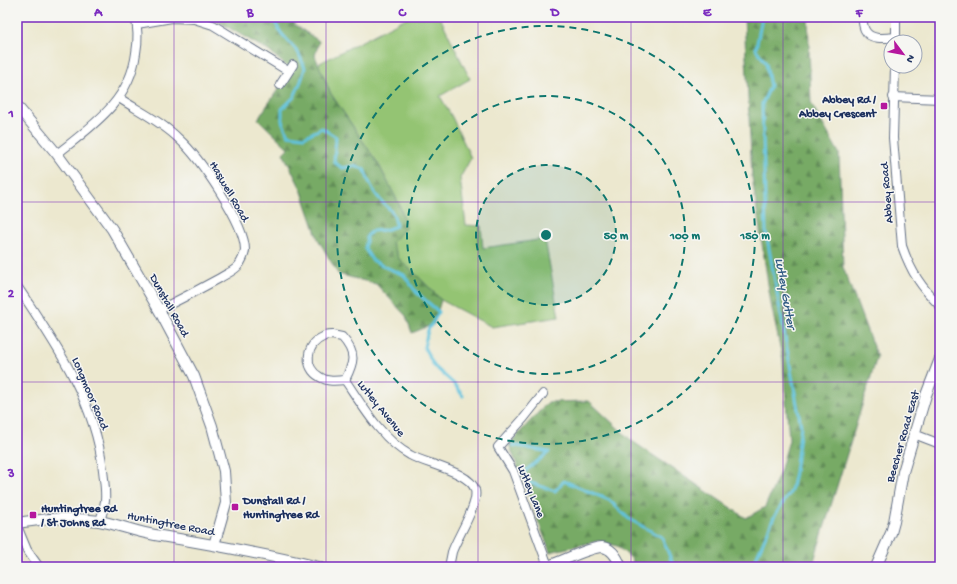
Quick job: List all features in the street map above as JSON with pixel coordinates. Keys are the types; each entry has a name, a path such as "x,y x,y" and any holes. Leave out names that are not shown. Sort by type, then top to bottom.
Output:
{"street":[{"path":"862,17 865,31 869,35 883,38"},
{"path":"57,154 96,123 119,98 130,78 134,66 137,45 136,20 194,18 213,26 291,68 280,85"},
{"path":"896,34 897,18"},
{"name":"Abbey Road","path":"895,74 893,138 902,246 907,262 920,284 940,306"},
{"path":"894,97 940,99"},
{"name":"Haswell Road","path":"119,98 156,121 191,150 215,185 237,223 245,251 239,266 197,291 159,310"},
{"name":"Dunstall Road","path":"17,106 57,154 112,229 159,310 194,376 212,426 224,471 226,503 214,545"},
{"name":"Longmoor Road","path":"17,286 51,337 71,372 95,429 101,455 105,500 100,521"},
{"name":"Lutley Avenue","path":"332,335 342,337 354,356 352,367 344,380 328,380 320,377 313,372 309,365 308,358 310,349 323,337 332,335"},
{"name":"Beecher Road East","path":"876,567 891,533 903,472 914,434 940,359"},
{"name":"Lutley Avenue","path":"344,380 369,415 392,442 410,456 462,475 473,486 475,490 473,505 452,552 449,567"},
{"name":"Lutley Lane","path":"542,394 524,418 498,447 513,471 546,566"},
{"path":"914,434 940,444"},
{"name":"Huntingtree Road","path":"17,524 54,518 76,518 100,521 146,533 214,545 319,567"},
{"path":"17,524 27,550 39,567"},
{"path":"546,566 602,547 617,556 621,567"}],"green space":[{"path":"207,17 291,17 295,25 319,41 315,56 331,94 379,165 400,206 406,227 392,243 399,259 441,300 434,324 412,333 406,316 376,284 338,274 318,239 301,189 283,153 288,148 258,119 291,70 269,51 219,22"},
{"path":"408,17 440,17 470,79 440,96 452,117 471,158 460,178 466,225 481,226 483,248 545,239 559,317 492,327 441,300 399,259 392,243 400,206 379,165 331,94 318,64"},
{"path":"672,17 716,17 672,21"},
{"path":"744,17 808,17 811,103 839,153 843,267 877,357 812,567 634,567 631,558 617,546 598,541 550,552 509,444 548,402 589,401 632,441 746,518 765,507 780,472 789,440 783,361 771,304 752,177"}],"waterway":[{"path":"272,17 281,33 298,52 305,68 294,97 282,109 282,121 288,135 304,137 322,128 336,137 334,162 342,168 354,166 364,169 373,191 394,215 396,226 385,230 372,231 367,236 365,249 372,260 404,275 416,292 439,312 428,330 424,347 434,366 454,384 463,396"},
{"name":"Lutley Gutter","path":"752,567 774,517 791,491 801,426 766,232 762,104 770,87 766,63 756,49 762,17"},
{"path":"512,445 549,452 524,472 528,482 555,491 564,481 609,500 629,519 662,537 674,567"}],"place":[{"name":"Abbey Rd / Abbey Crescent","path":"884,106"},
{"name":"Dunstall Rd / Huntingtree Rd","path":"235,507"},
{"name":"Huntingtree Rd / St Johns Rd","path":"33,515"}]}
